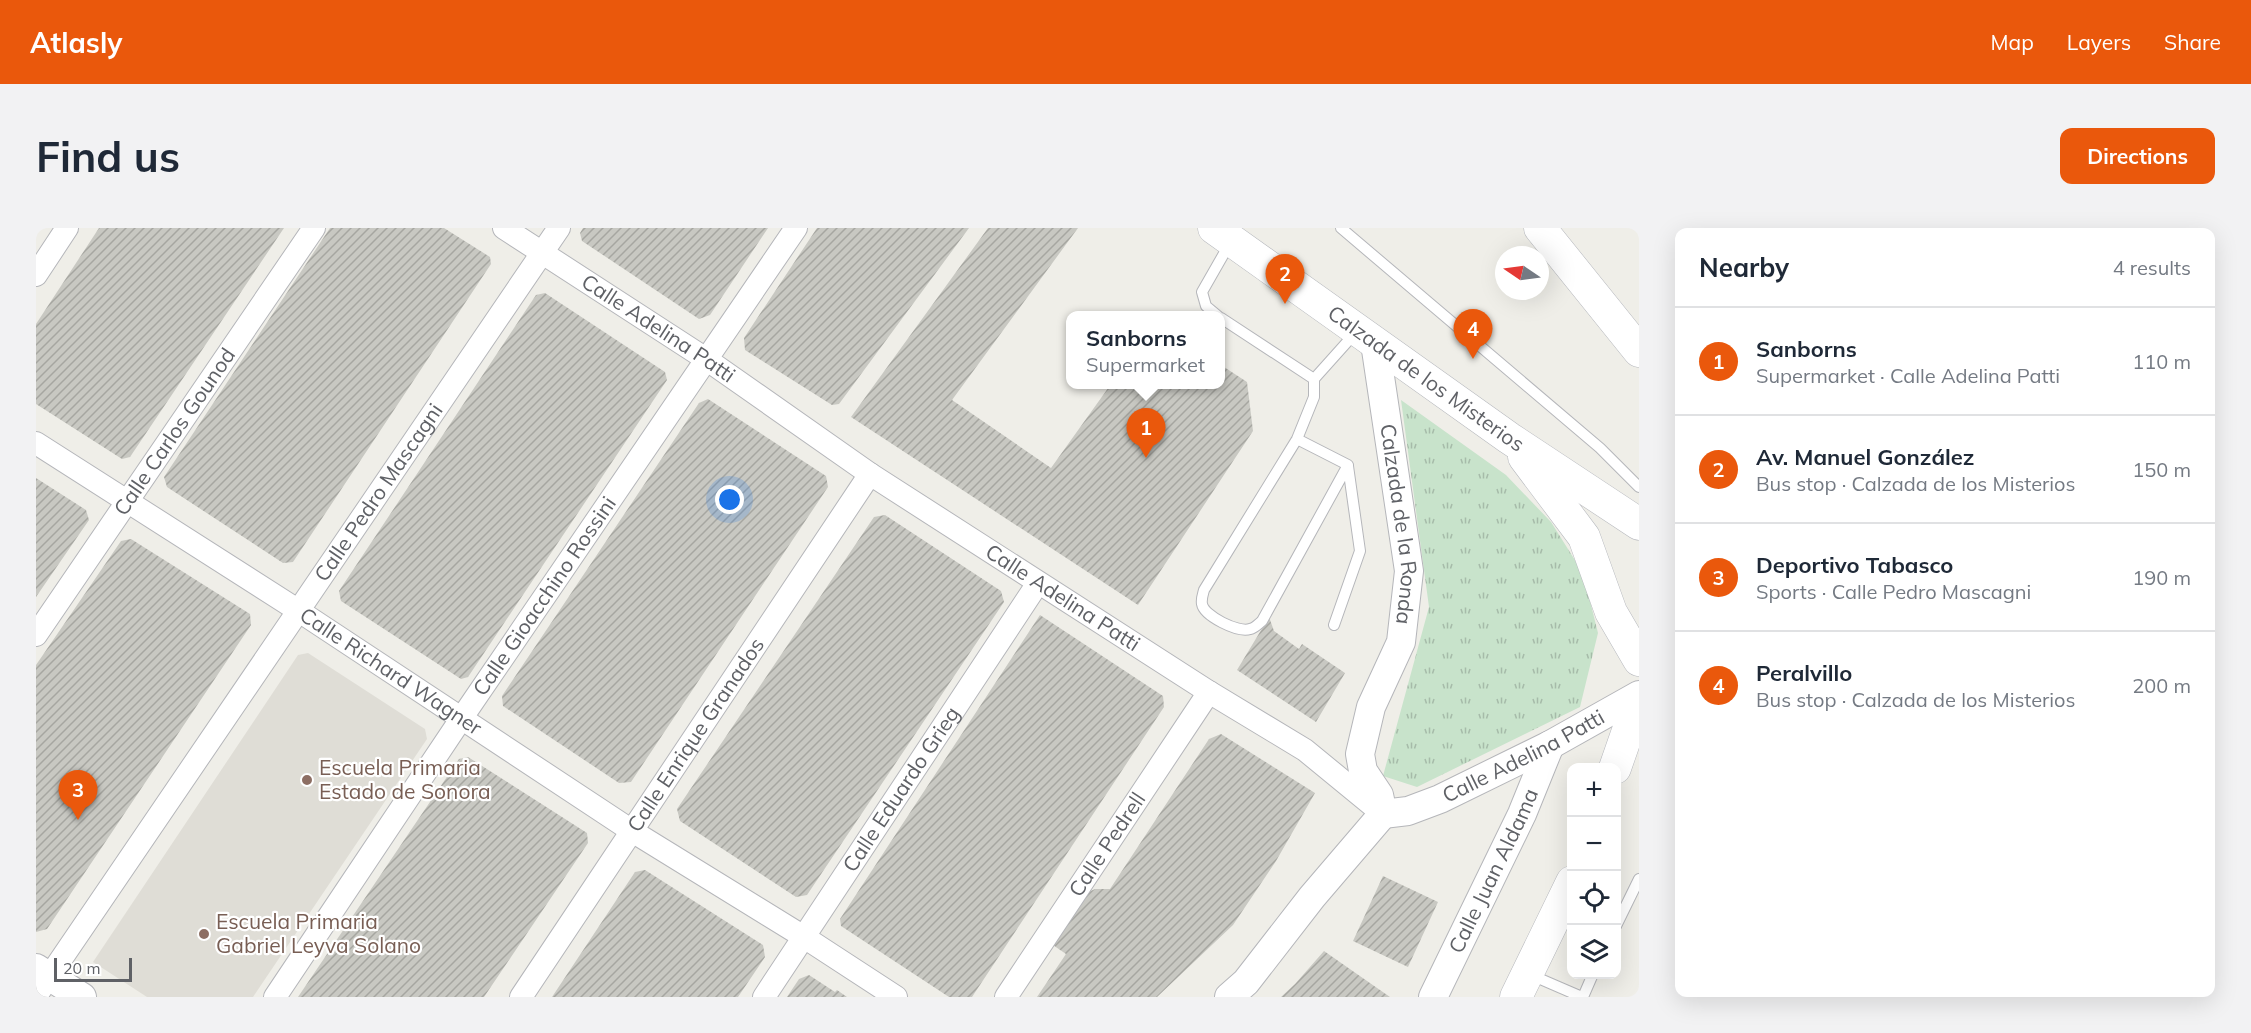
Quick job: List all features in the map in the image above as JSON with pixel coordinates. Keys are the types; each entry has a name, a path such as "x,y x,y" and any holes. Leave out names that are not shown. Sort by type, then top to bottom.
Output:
{"main road":[{"path":"1540,228 1639,351"},
{"name":"Calzada de los Misterios","path":"1223,234 1509,438 1639,524"},
{"path":"1509,438 1584,537 1611,612 1639,660"},
{"path":"1617,763 1639,697"},
{"path":"1522,985 1567,892"}],"street":[{"path":"36,275 67,228"},
{"name":"Calle Carlos Gounod","path":"36,635 314,228"},
{"name":"Calle Adelina Patti","path":"504,228 706,360 870,474 1209,692 1305,750 1383,814 1423,807 1550,745 1639,697"},
{"name":"Calle Pedro Mascagni","path":"40,980 299,611 559,228"},
{"name":"Calle Gioacchino Rossini","path":"275,997 461,719 796,228"},
{"name":"Calzada de la Ronda","path":"1367,336 1409,571 1401,642 1371,706 1360,753 1363,771 1379,795 1383,814"},
{"name":"Calle Richard Wagner","path":"36,443 299,611 632,831 896,997"},
{"name":"Calle Enrique Granados","path":"521,997 870,474"},
{"name":"Calle Eduardo Grieg","path":"764,997 1038,582"},
{"name":"Calle Pedrell","path":"1006,997 1209,692"},
{"name":"Calle Juan Aldama","path":"1433,997 1522,814 1550,745"},
{"path":"1228,997 1245,982 1312,897 1383,814"},
{"path":"40,980 82,997"}],"lane":[{"path":"1341,228 1600,448 1639,487"},
{"path":"1212,311 1206,306 1202,292 1214,267 1223,234"},
{"path":"1225,321 1314,379"},
{"path":"1314,379 1367,336"},
{"path":"1314,379 1314,397 1298,439 1204,590 1202,604 1205,611 1242,630 1256,627 1262,621 1348,465"},
{"path":"1298,439 1348,465"},
{"path":"1334,625 1359,551 1348,465"},
{"path":"1617,925 1639,879"},
{"path":"1522,985 1583,997 1591,979"}],"shaded area":[{"path":"308,653 425,729 427,739 253,997 147,997 93,962 298,655"}],"green space":[{"path":"1401,400 1506,475 1551,522 1583,573 1598,633 1580,707 1417,787 1383,776 1429,607"}],"building":[{"path":"99,228 284,228 130,457 122,459 36,404 36,324"},
{"path":"330,228 444,228 490,257 491,264 293,562 283,563 167,487 164,477"},
{"path":"583,228 768,228 710,315 699,319 582,241 580,233"},
{"path":"817,228 969,228 839,404 832,405 745,350 744,338"},
{"path":"988,228 1078,228 952,400 1051,468 1107,389 1225,389 1225,368 1247,382 1253,431 1138,605 851,417"},
{"path":"545,293 665,372 667,380 468,677 461,679 341,601 339,591 536,295"},
{"path":"708,399 826,476 828,487 631,782 619,783 503,706 502,696 699,403"},
{"path":"36,478 86,510 89,520 36,597"},
{"path":"885,515 1001,591 1004,602 807,895 796,897 680,821 677,809 874,517"},
{"path":"131,539 250,614 251,625 47,929 36,932 36,665 121,541"},
{"path":"1040,615 1163,696 1164,707 972,997 949,997 841,926 840,919"},
{"path":"1269,617 1274,631 1299,649 1302,644 1345,673 1316,722 1237,670"},
{"path":"1221,734 1315,793 1276,861 1233,925 1157,997 1037,997 1066,954 1050,943 1084,894 1095,889 1110,889 1209,739"},
{"path":"468,757 587,833 588,843 484,997 298,997 459,759"},
{"path":"645,870 763,945 765,957 738,997 552,997 635,872"},
{"path":"1383,876 1438,902 1408,967 1353,941"},
{"path":"1324,951 1390,997 1281,997"},
{"path":"809,975 847,997 787,997 799,979"}],"place":[{"name":"Av. Manuel González","path":"1285,304"},
{"name":"Peralvillo","path":"1473,359"},
{"name":"Sanborns","path":"1146,458"},
{"name":"Escuela Primaria Estado de Sonora","path":"307,780"},
{"name":"Deportivo Tabasco","path":"78,820"},
{"name":"Escuela Primaria Gabriel Leyva Solano","path":"204,934"}]}
